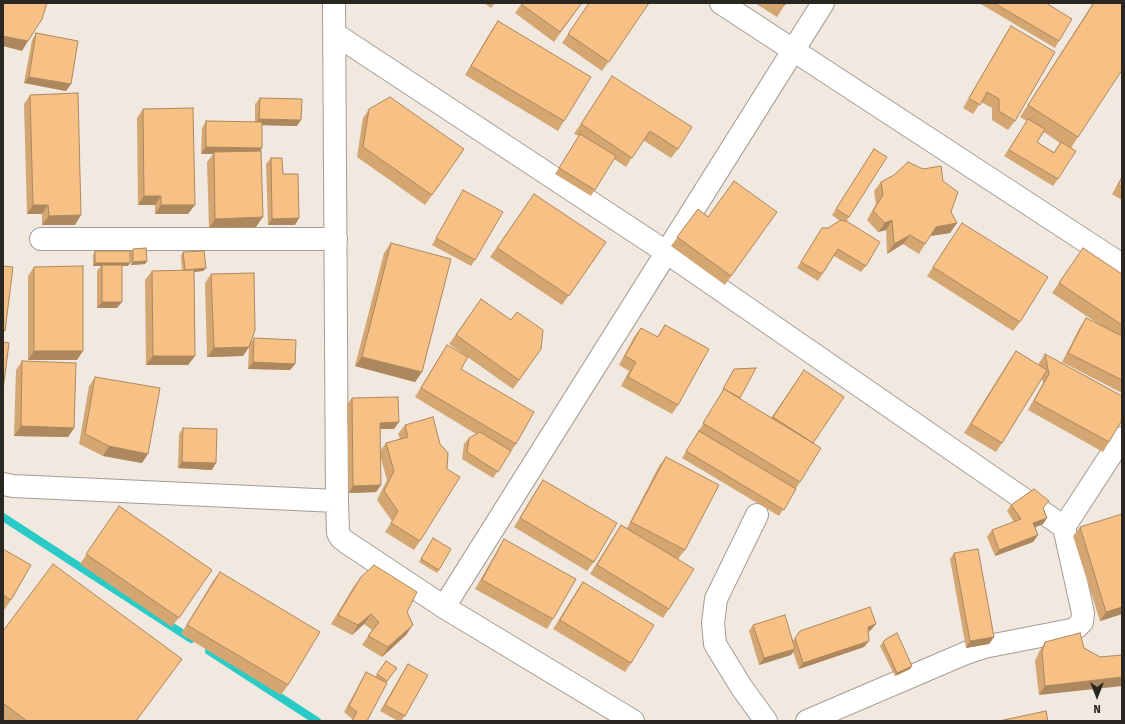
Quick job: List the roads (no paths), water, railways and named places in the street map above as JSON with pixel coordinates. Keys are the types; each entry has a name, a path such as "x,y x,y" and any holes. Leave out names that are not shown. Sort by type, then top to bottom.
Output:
{"street":[{"path":"334,3 338,532 342,538 444,607 633,721"},
{"path":"722,3 1122,265"},
{"path":"444,607 822,3"},
{"path":"335,34 666,252 1064,527 1083,613 1082,622 1077,627 1071,630 984,647 966,653 807,721"},
{"path":"41,240 336,239"},
{"path":"1064,527 1122,438"},
{"path":"3,484 12,486 337,502"},
{"path":"757,515 716,599 713,623 715,644 742,688 766,721"}],"waterway":[{"path":"3,517 191,639"},
{"path":"209,651 317,721"}]}
